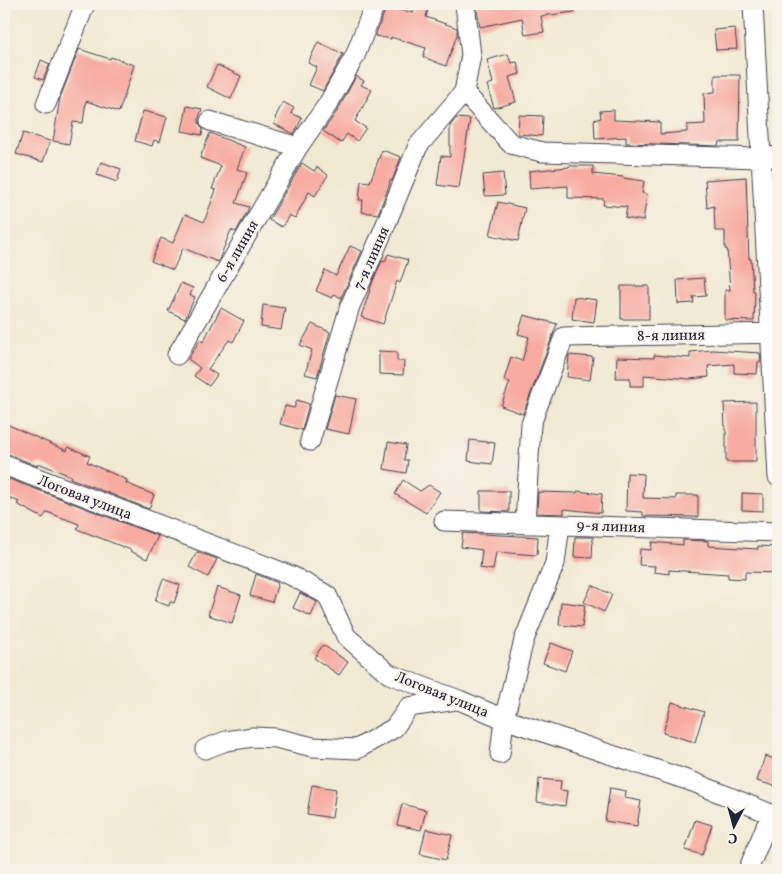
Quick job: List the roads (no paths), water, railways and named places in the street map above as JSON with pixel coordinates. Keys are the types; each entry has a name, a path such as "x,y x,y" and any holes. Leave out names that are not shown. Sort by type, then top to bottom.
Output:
{"street":[{"path":"46,104 85,4"},
{"name":"6-я линия","path":"177,354 298,147 328,104 355,56 375,4"},
{"name":"7-я линия","path":"310,441 350,306 418,146 464,92 471,55 465,4"},
{"path":"753,4 770,157 778,477"},
{"path":"464,92 511,144 542,152 770,157"},
{"path":"210,121 298,147"},
{"name":"8-я линия","path":"525,524 531,424 564,336 775,333"},
{"name":"Логовая улица","path":"4,466 292,576 327,596 346,636 389,674 504,719 693,782 775,814"},
{"name":"9-я линия","path":"444,521 778,532"},
{"path":"500,754 504,719 524,640 555,563 560,525"},
{"path":"205,749 226,741 253,738 276,738 313,747 357,749 394,728 409,706 458,700"},
{"path":"748,870 775,814"}]}
